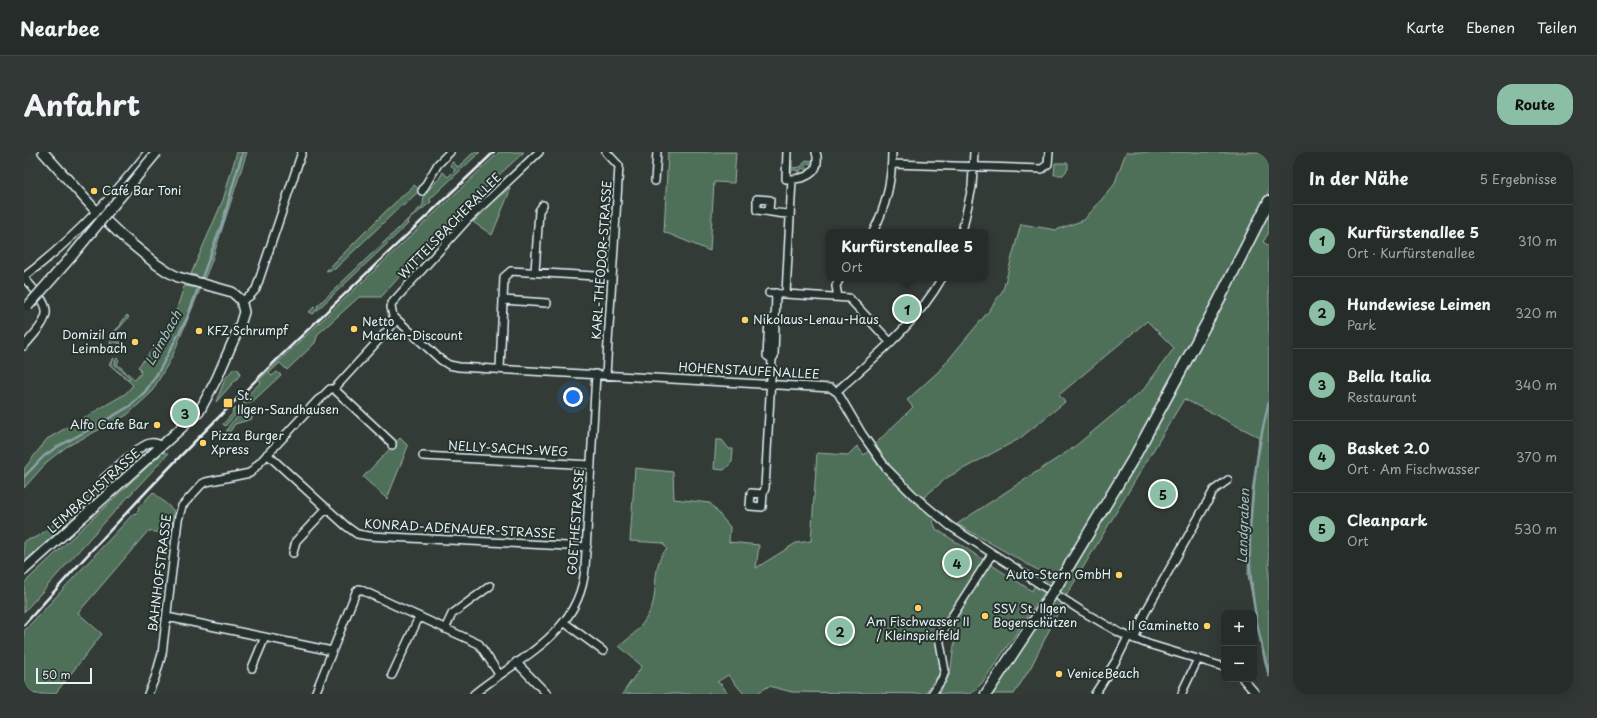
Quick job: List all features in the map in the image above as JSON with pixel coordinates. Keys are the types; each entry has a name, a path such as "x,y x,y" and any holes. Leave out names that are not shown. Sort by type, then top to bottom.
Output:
{"main road":[{"path":"986,694 1057,589 1136,454 1219,300 1269,201"},
{"path":"981,694 994,683"}],"street":[{"path":"43,152 96,211 122,236 156,264 168,272 192,281 232,292 238,296 241,301 250,296 256,289 302,152"},
{"path":"24,346 42,325 47,316 47,311 44,302 24,278 52,255 96,211 148,152"},
{"path":"26,308 77,250 157,152"},
{"path":"422,191 438,164 450,152"},
{"name":"WITTELSBACHERALLEE","path":"397,320 391,312 391,307 395,298 468,219 539,152"},
{"name":"KARL-THEODOR-STRASSE","path":"606,152 619,166 606,375"},
{"path":"654,181 657,152"},
{"path":"787,152 786,179 792,180 804,178 813,172 817,161 816,152"},
{"path":"875,229 885,203 892,164 892,152"},
{"path":"963,229 970,201 974,167 974,152"},
{"path":"892,164 1042,169 1048,164 1049,152"},
{"path":"786,294 792,180"},
{"path":"535,272 539,211 543,204"},
{"path":"769,211 773,213 790,214"},
{"path":"500,369 504,277 511,271 612,276"},
{"path":"838,281 836,286 838,297"},
{"path":"940,281 921,310 891,342 837,391 862,434 881,461 900,483 942,520 992,554 1057,589 1094,618 1131,638 1221,666"},
{"path":"763,494 765,488 772,359 768,356 768,334 769,320 774,317 772,293 838,297 852,300 891,342"},
{"path":"503,300 547,303"},
{"name":"LEIMBACHSTRASSE","path":"24,570 193,418 203,405 217,378 242,322 244,312 241,301"},
{"name":"HOHENSTAUFENALLEE","path":"397,320 446,364 459,367 824,386 837,391"},
{"name":"BAHNHOFSTRASSE","path":"148,694 161,658 178,520 183,505 204,483 250,473 318,400 322,398 330,389 334,389 397,320"},
{"name":"GOETHESTRASSE","path":"474,694 499,674 545,642 565,623 582,588 585,574 587,547 596,374"},
{"path":"334,389 392,443 392,445"},
{"name":"LEIMBACHSTRASSE","path":"104,478 146,445 155,443 162,446"},
{"name":"KONRAD-ADENAUER-STRASSE","path":"267,454 350,530 357,534 587,547"},
{"name":"NELLY-SACHS-WEG","path":"423,456 591,465"},
{"path":"1095,694 1131,638 1214,490 1228,480"},
{"path":"293,553 296,542 326,508"},
{"path":"932,694 942,679 945,671 939,637 992,554"},
{"path":"445,629 452,614 490,586"},
{"path":"315,694 359,589 478,644 499,674"},
{"path":"167,617 332,651"},
{"path":"392,674 419,617"},
{"path":"565,623 603,651"},
{"path":"252,668 264,636"},
{"path":"1182,694 1198,659"},
{"path":"516,662 547,694"},
{"path":"1246,682 1256,694"}],"green space":[{"path":"237,152 247,152 211,263 172,357 151,393 127,415 66,447 48,461 24,488 24,469 47,439 125,394 133,385 109,364 114,358 112,363 114,368 128,379 130,378 115,365 117,358 119,360 117,364 135,380 141,373 141,369 138,367 153,349 156,351 173,321 184,286 193,287 198,276 191,274 223,200"},
{"path":"474,152 480,152 430,199 431,202 407,221 408,224 313,314 309,312 314,307 316,309 318,307 317,306 423,205 424,194 439,179 443,172 448,177 455,170 450,165 453,162 458,167"},
{"path":"499,152 524,152 461,210 381,297 359,297 318,334 315,343 287,370 280,363 269,373 272,376 277,372 281,375 251,403 244,404 241,401 261,382 259,380"},
{"path":"668,152 736,152 734,183 714,182 710,251 664,232"},
{"path":"1126,152 1269,152 1269,190 1230,271 1135,445 1064,564 982,683 971,694 938,694 950,674 955,639 949,628 943,637 939,674 925,694 792,692 769,686 756,694 744,694 728,675 717,682 722,685 728,694 622,694 642,666 619,646 638,629 652,606 657,568 662,554 667,549 663,543 630,541 635,468 673,472 674,499 710,503 730,527 729,542 759,545 756,568 796,543 811,541 817,453 848,455 857,446 864,455 913,407 907,400 939,371 988,312 1003,290 1021,224 1056,230 1084,220 1114,185","holes":["1147,321 1174,348 1144,389 1073,448 957,524 1041,572 1032,591 936,529 924,497 948,477 1019,439 1065,402 1059,395"]},
{"path":"790,160 792,160 792,168 801,167 806,160 813,161 812,164 807,163 805,166 809,170 807,172 803,168 800,170 801,175 798,176 797,170 792,170 791,176"},
{"path":"1055,163 1068,163 1068,169 1063,175 1054,175"},
{"path":"414,185 420,190 403,206 402,205 335,269 326,271 386,211"},
{"path":"510,187 509,193 492,235 473,222"},
{"path":"1269,213 1269,232 1263,242 1269,246 1269,674 1257,620 1257,610 1255,610 1248,575 1249,539 1259,437 1184,399 1066,596 1031,667 1014,694 993,694 1060,592 1140,458 1177,391"},
{"path":"127,315 129,317 113,335 124,345 121,348 121,344 114,342 111,346 110,342 113,338 110,335 121,325"},
{"path":"234,368 239,370 240,375 216,402 225,379"},
{"path":"242,408 225,426 223,424 233,413 232,411 234,409"},
{"path":"248,410 252,412 252,419 235,424 227,436 229,425 244,411"},
{"path":"400,438 408,446 387,499 363,477"},
{"path":"716,440 722,440 729,449 733,449 732,462 724,470 714,469"},
{"path":"152,446 24,562 24,541 37,537 44,532 140,452"},
{"path":"163,452 168,454 24,612 24,583"},
{"path":"153,492 174,511 171,534 148,531 78,613 102,634 55,694 24,694 24,631 134,513 135,514 139,510 138,508"}],"waterway":[{"name":"Leimbach","path":"24,477 44,456 57,447 130,406 145,392 159,371 187,318 223,221 243,152"},
{"name":"Landgraben","path":"1269,401 1260,442 1250,525 1251,581 1260,636 1269,676"}],"railway":[{"path":"24,625 116,523 212,424 317,321 494,152"}],"place":[{"name":"Café Bar Toni","path":"94,191"},
{"name":"Kurfürstenallee 5","path":"907,309"},
{"name":"Nikolaus-Lenau-Haus","path":"745,320"},
{"name":"Netto Marken-Discount","path":"354,329"},
{"name":"KFZ Schrumpf","path":"199,331"},
{"name":"Domizil am Leimbach","path":"135,342"},
{"name":"St. Ilgen-Sandhausen","path":"228,403"},
{"name":"Bella Italia","path":"185,413"},
{"name":"Alfo Cafe Bar","path":"157,425"},
{"name":"Pizza Burger Xpress","path":"203,443"},
{"name":"Cleanpark","path":"1163,494"},
{"name":"Basket 2.0","path":"957,563"},
{"name":"Auto-Stern GmbH","path":"1119,575"},
{"name":"Am Fischwasser II / Kleinspielfeld","path":"918,608"},
{"name":"SSV St. Ilgen Bogenschützen","path":"985,616"},
{"name":"Il Caminetto","path":"1207,626"},
{"name":"Hundewiese Leimen","path":"840,631"},
{"name":"VeniceBeach","path":"1059,674"}]}
